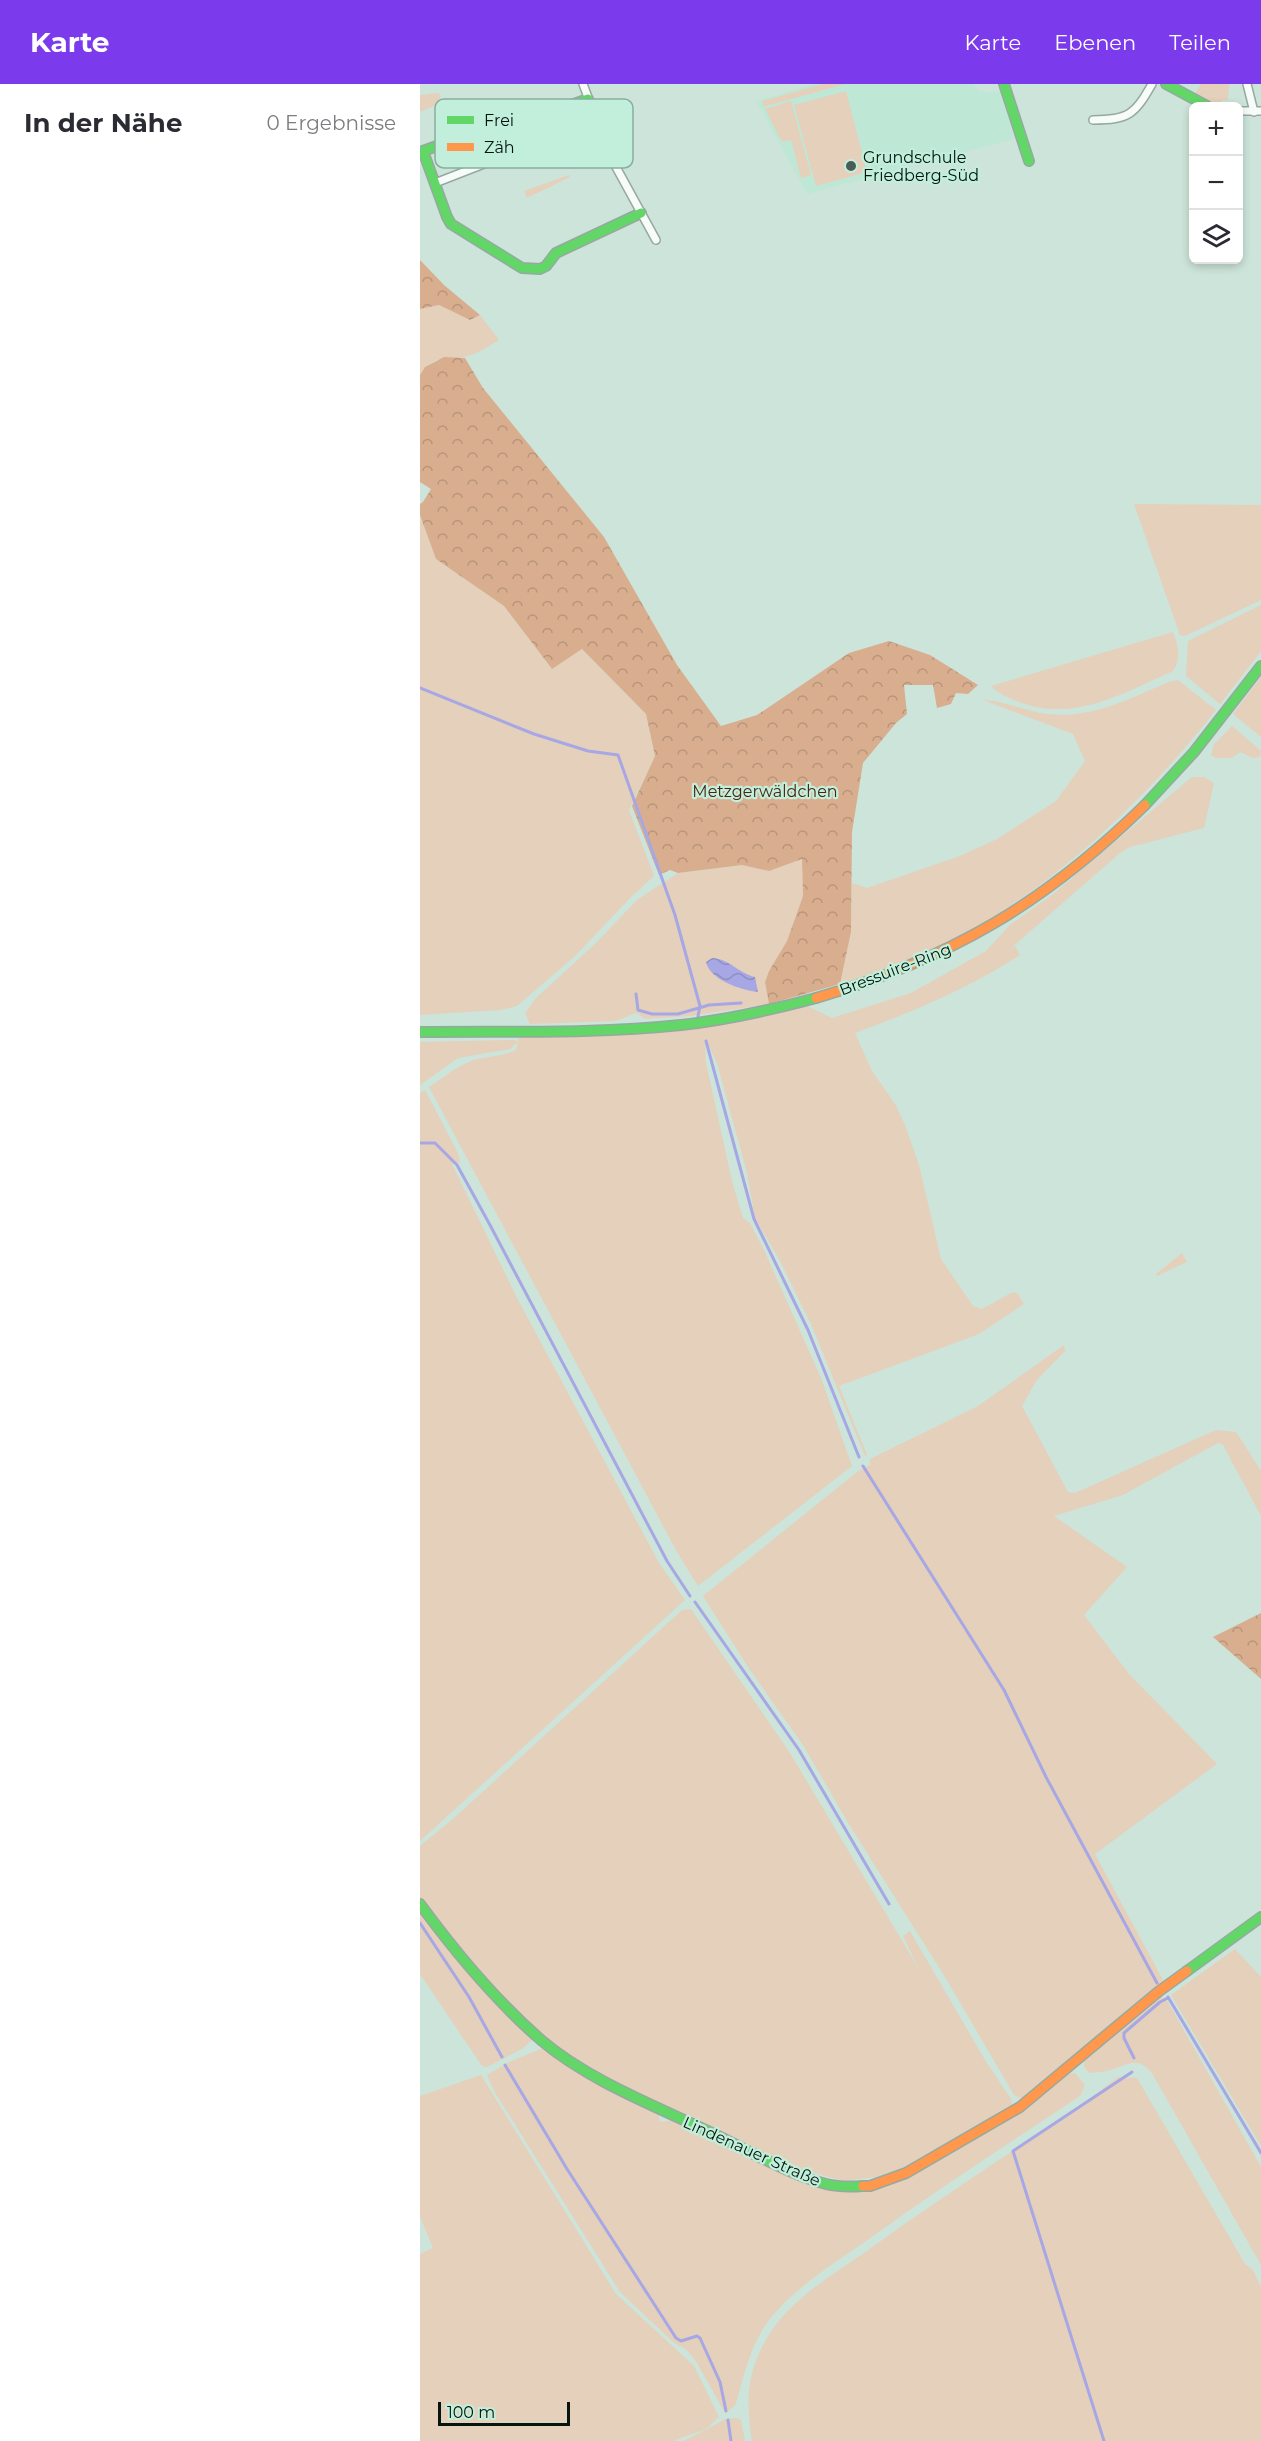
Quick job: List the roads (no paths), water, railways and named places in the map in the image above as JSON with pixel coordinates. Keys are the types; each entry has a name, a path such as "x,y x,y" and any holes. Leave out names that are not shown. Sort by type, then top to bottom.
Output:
{"street":[{"path":"583,84 588,99"},
{"path":"1004,84 1029,160"},
{"path":"1094,120 1113,120 1127,116 1138,108 1152,84"},
{"path":"1166,84 1200,102"},
{"path":"1247,84 1258,111"},
{"path":"435,147 423,151 452,224 522,268 531,270 546,266 556,253 641,213"},
{"path":"435,183 474,168"},
{"path":"616,168 656,240"},
{"name":"Bressuire-Ring","path":"420,1032 584,1030 685,1025 747,1015 801,1002 863,983 938,955 999,922 1059,881 1128,820 1166,783 1215,729 1261,666"},
{"name":"Lindenauer Straße","path":"420,1904 452,1948 504,2006 542,2041 566,2058 605,2082 777,2164 826,2184 847,2187 870,2186 906,2174 1020,2107 1158,1992 1261,1917"}],"water":[{"path":"712,958 724,961 755,977 758,992 727,983 713,974 706,962"}],"waterway":[{"path":"420,688 534,734 588,751 618,755 675,915 700,1006 698,1016"},
{"path":"636,994 638,1010 652,1014 678,1014 709,1005 741,1003"},
{"path":"706,1041 754,1219 808,1330 859,1457"},
{"path":"420,1143 435,1143 457,1165 667,1561 690,1596"},
{"path":"863,1466 1004,1690 1046,1777 1157,1983"},
{"path":"695,1602 799,1750 889,1904"},
{"path":"420,1923 469,1997 502,2057"},
{"path":"1168,1997 1261,2153"},
{"path":"1134,2058 1124,2038 1124,2033 1160,2002 1168,1998"},
{"path":"505,2065 567,2169 676,2338 681,2341 697,2336 700,2338 720,2382 726,2411"},
{"path":"1104,2441 1013,2151 1132,2072"},
{"path":"728,2420 731,2441"}],"place":[{"name":"Grundschule Friedberg-Süd","path":"851,166"}],"park label":[{"name":"Metzgerwäldchen","path":"765,791"}]}
